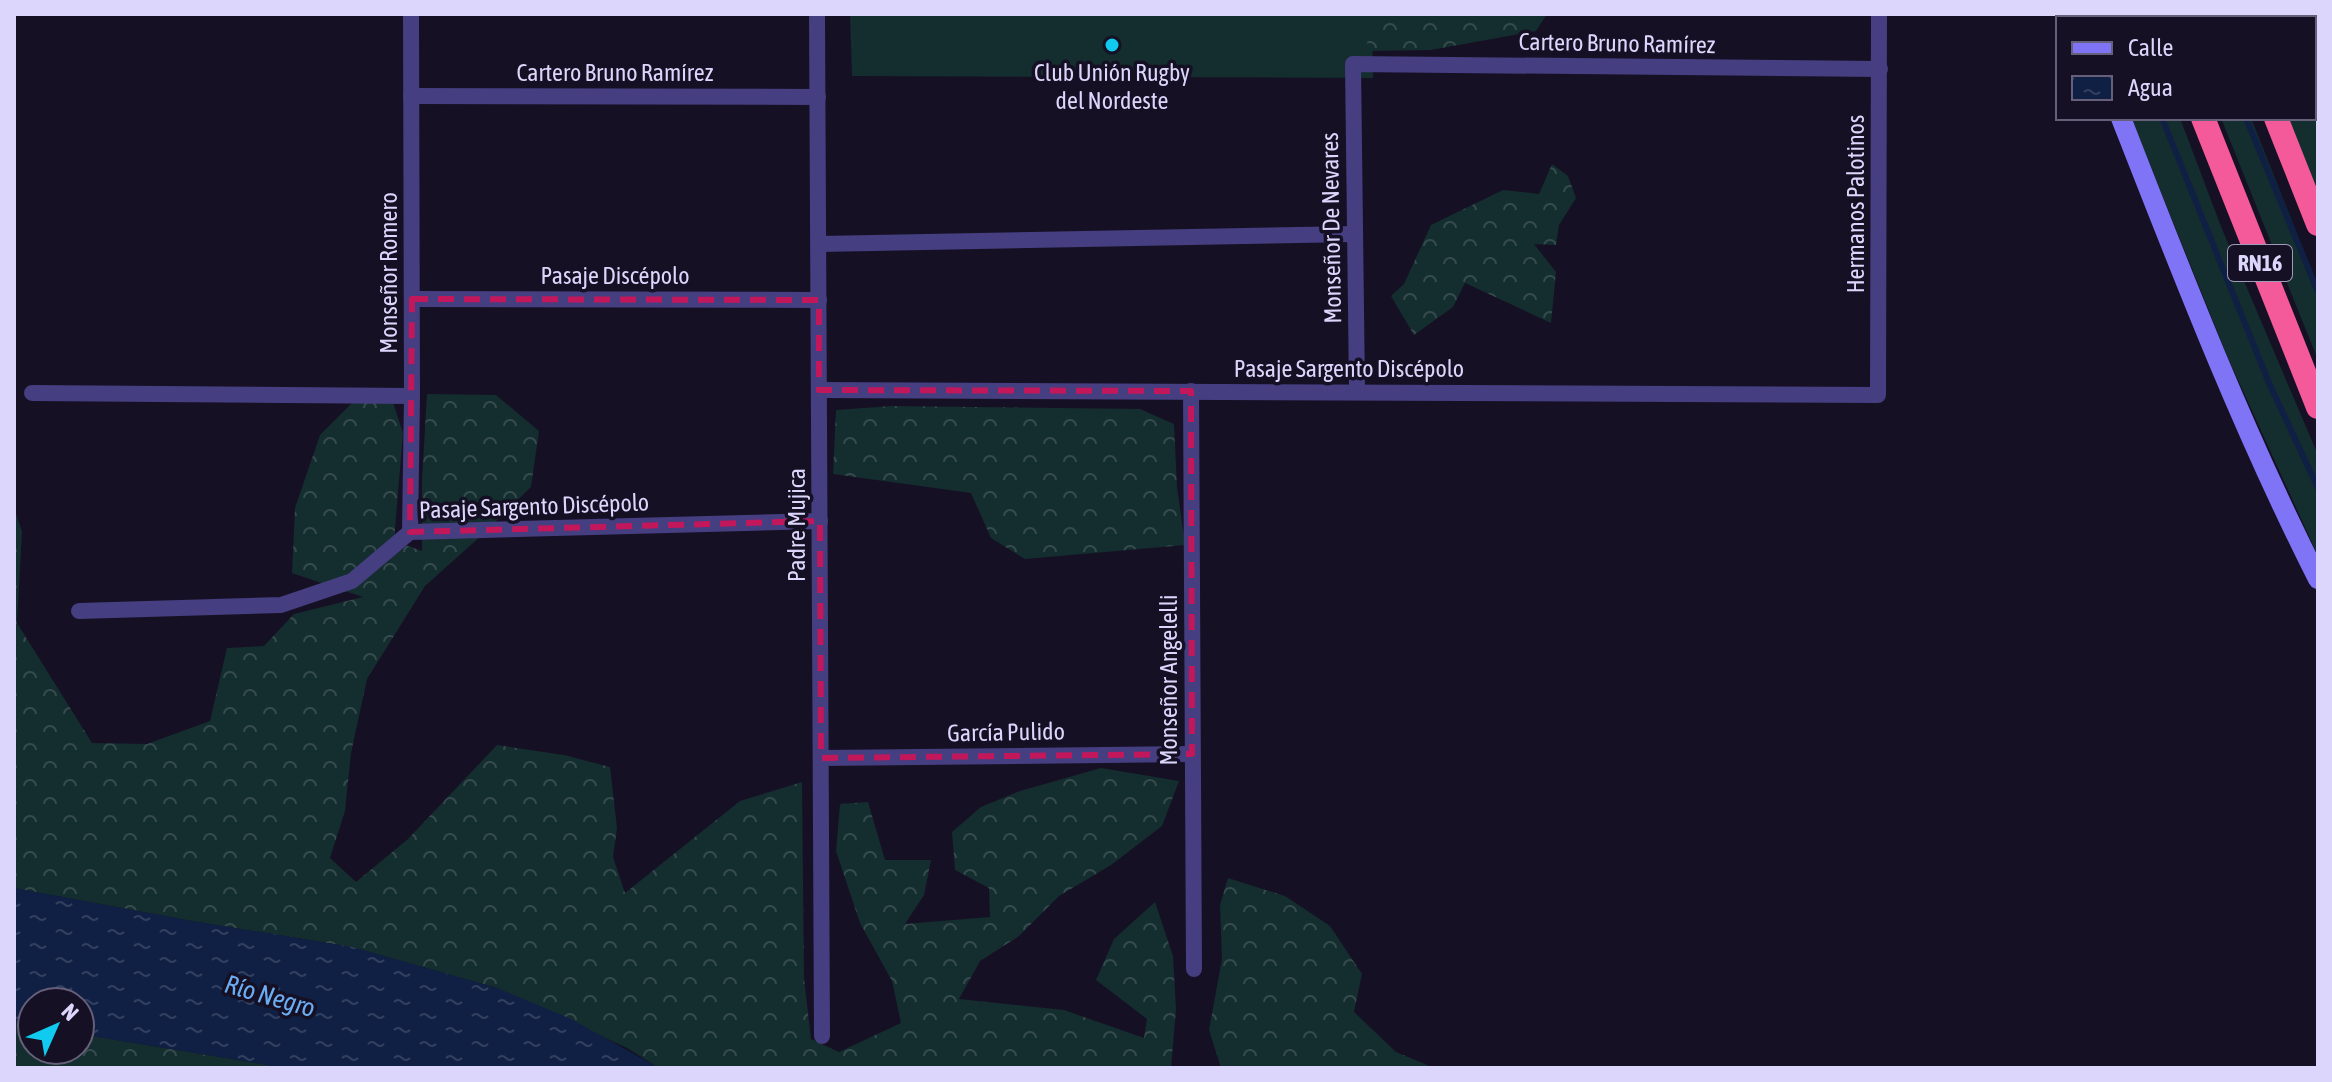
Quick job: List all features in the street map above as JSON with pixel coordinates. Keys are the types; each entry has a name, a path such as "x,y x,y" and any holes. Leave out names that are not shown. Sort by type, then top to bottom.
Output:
{"highway":[{"name":"RN16","path":"2204,120 2318,407"},
{"name":"RN16","path":"2277,120 2318,224"}],"street":[{"name":"Monseñor Romero","path":"410,532 411,14"},
{"name":"Padre Mujica","path":"817,14 822,1036"},
{"name":"Hermanos Palotinos","path":"1878,395 1879,14"},
{"name":"Cartero Bruno Ramírez","path":"1353,64 1880,69"},
{"name":"Monseñor De Nevares","path":"1353,64 1357,391"},
{"name":"Cartero Bruno Ramírez","path":"411,96 818,97"},
{"path":"2122,120 2209,341 2256,450 2318,579"},
{"path":"819,244 1355,234"},
{"name":"Pasaje Discépolo","path":"412,299 819,300"},
{"name":"Pasaje Sargento Discépolo","path":"819,390 1878,395"},
{"name":"Monseñor Angelelli","path":"1191,391 1194,969"},
{"path":"32,393 412,396"},
{"name":"Pasaje Sargento Discépolo","path":"79,611 281,605 352,581 410,532 820,521"},
{"name":"García Pulido","path":"821,758 1192,754"}],"highlighted area":[{"path":"412,299 819,300 819,390 1191,391 1192,754 821,758 820,521 410,532"}],"green space":[{"name":"Club Unión Rugby del Nordeste","path":"850,14 1372,14 1373,78 852,76"},
{"path":"1365,14 1547,14 1536,31 1431,50 1368,51"},
{"path":"2316,38 2318,43 2318,201 2287,120 2316,120"},
{"path":"2132,120 2181,120 2222,229 2318,455 2318,556 2228,358"},
{"path":"2222,120 2252,120 2318,286 2318,360"},
{"path":"1552,164 1568,176 1576,198 1559,225 1556,245 1534,244 1556,272 1551,323 1465,283 1453,307 1414,335 1391,296 1404,284 1431,225 1503,190 1539,194"},
{"path":"389,390 403,433 394,541 422,551 427,394 496,395 539,431 531,487 425,586 367,679 351,753 345,811 330,858 356,882 408,839 497,745 564,755 610,767 617,828 613,857 625,893 740,801 802,782 804,978 811,1039 839,1052 901,1023 892,981 860,923 836,851 840,804 868,802 885,860 931,860 924,895 905,924 990,917 989,888 955,870 952,832 981,807 1020,791 1101,768 1179,781 1162,826 1111,865 1059,896 1019,936 980,961 959,999 1064,1010 1144,1038 1147,1019 1096,980 1114,939 1155,902 1173,956 1176,1009 1171,1068 659,1068 627,1048 497,988 352,947 14,888 14,509 22,531 17,623 92,743 147,744 210,721 227,648 264,646 294,614 363,597 292,573 295,508 320,435 352,403"},
{"path":"892,406 1140,409 1174,424 1177,487 1185,545 1025,559 991,538 971,493 833,474 836,410"},
{"path":"1228,878 1285,896 1330,926 1362,974 1354,1012 1396,1052 1434,1068 1221,1068 1209,1030 1222,959 1220,905"},
{"path":"14,1022 16,1066 96,1066 96,1037 286,1068 14,1068"}],"water":[{"name":"Río Negro","path":"14,888 352,947 497,988 571,1019 659,1068 286,1068 96,1037 96,986 16,986 14,1022"}],"waterway":[{"path":"2316,28 2318,33"},
{"path":"2163,120 2269,383 2318,488"},
{"path":"2247,120 2318,292"}],"place":[{"name":"Club Unión Rugby del Nordeste","path":"1112,45"}]}
